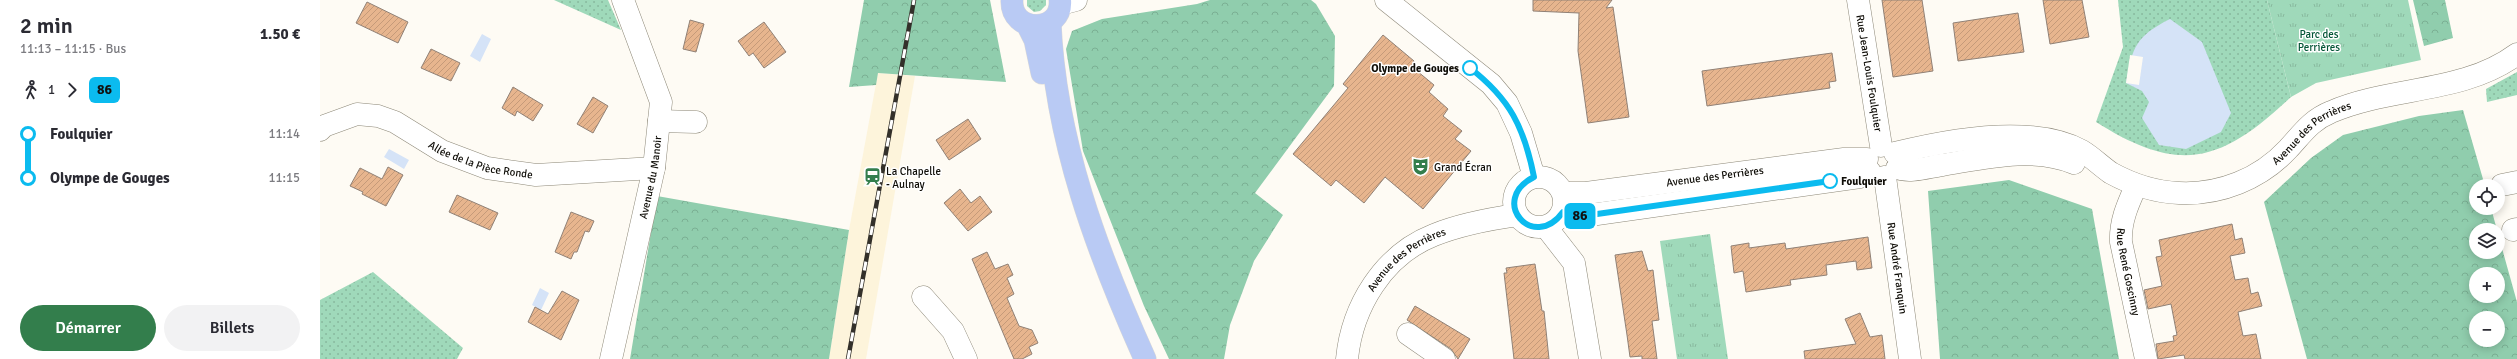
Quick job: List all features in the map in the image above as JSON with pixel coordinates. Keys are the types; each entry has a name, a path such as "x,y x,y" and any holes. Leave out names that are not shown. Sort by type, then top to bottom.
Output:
{"main road":[{"path":"1009,2 1015,14 1028,26 1035,40 1059,158 1069,194 1081,230 1117,296"},
{"path":"1028,26 1040,26 1062,7"},
{"path":"1062,7 1052,62 1069,151 1089,222 1117,296 1145,359"}],"street":[{"name":"Avenue du Manoir","path":"612,359 654,168 661,102 623,0"},
{"path":"1386,0 1491,84 1507,103 1521,132 1534,177"},
{"name":"Rue Jean-Louis Foulquier","path":"1858,0 1882,163"},
{"name":"Avenue des Perrières","path":"1563,203 1590,215 1860,177 1882,163 1969,141 2019,136 2061,143 2080,150 2110,172 2136,186 2157,191 2194,193 2232,186 2248,179 2279,158 2306,127 2331,112 2363,102 2474,77 2507,62 2517,54"},
{"name":"Allée de la Pièce Ronde","path":"320,130 324,126 357,114 378,116 395,122 442,151 487,168 536,175 654,168"},
{"path":"659,121 696,122"},
{"name":"Rue André Franquin","path":"1882,163 1910,359"},
{"path":"1534,177 1546,177 1557,183 1563,203 1556,222 1546,227 1535,228 1524,223 1517,215 1514,204 1516,192 1523,182 1534,177"},
{"name":"Rue René Goscinny","path":"2136,186 2124,214 2121,228 2121,242 2146,359"},
{"name":"Avenue des Perrières","path":"1347,359 1356,318 1370,288 1385,269 1408,250 1432,235 1459,226 1517,215"},
{"path":"1546,227 1561,248 1574,262 1590,359"},
{"path":"923,297 953,331 966,359"},
{"path":"1408,334 1444,359"}],"shaded area":[{"path":"878,73 915,76 866,359 829,359 849,230"}],"green space":[{"path":"554,0 608,0 621,30"},
{"path":"864,0 990,0 1006,82 878,73 876,85 849,87"},
{"path":"1027,0 1046,0 1046,5 1040,11 1034,12 1027,6"},
{"path":"1210,0 1311,0 1316,4 1335,36 1334,86 1255,193 1283,215 1254,261 1230,325 1224,359 1169,359 1144,306 1083,151 1066,49 1072,31 1102,19 1197,4"},
{"path":"2118,0 2267,0 2291,97 2266,119 2243,136 2221,148 2199,154 2176,155 2152,150 2126,139 2096,122 2123,47"},
{"name":"Parc des Perrières","path":"2267,0 2408,0 2421,60 2316,83 2291,97"},
{"path":"2413,0 2445,0 2453,38 2424,46"},
{"path":"2517,72 2517,95 2487,102 2486,89"},
{"path":"2463,110 2483,179 2469,179 2469,215 2493,215 2495,223 2469,223 2469,259 2505,259 2517,302 2517,359 2307,359 2264,202 2311,158 2343,135 2419,116"},
{"path":"2009,180 2092,209 2119,359 1940,359 1928,191"},
{"path":"657,196 849,230 829,359 630,359"},
{"path":"1710,234 1728,359 1677,359 1660,241"},
{"path":"373,272 463,348 457,359 320,359 320,300"}],"water":[{"path":"2170,19 2202,42 2231,113 2221,132 2186,149 2159,145 2142,118 2149,102 2142,91 2126,83 2131,60 2138,44 2150,31"},
{"path":"482,34 491,39 480,62 470,56"},
{"path":"389,149 409,160 404,169 384,157"},
{"path":"540,288 549,293 541,310 532,305"}],"pier":[{"path":"2130,55 2143,57 2139,85 2126,83"}],"building":[{"path":"1533,0 1612,0 1606,8 1613,7 1629,117 1588,123 1578,51 1579,13 1533,11"},
{"path":"1882,0 1922,0 1933,71 1893,77"},
{"path":"2043,0 2082,0 2089,37 2050,44"},
{"path":"367,2 408,22 398,43 356,23"},
{"path":"2018,13 2024,52 1958,61 1953,23"},
{"path":"690,20 704,24 696,52 683,49"},
{"path":"764,22 786,52 764,68 753,53 749,56 738,41"},
{"path":"1383,35 1414,61 1411,66 1434,85 1429,92 1448,109 1443,116 1462,131 1455,139 1471,151 1423,209 1385,177 1364,203 1336,180 1331,186 1293,154 1348,88 1343,84"},
{"path":"431,49 460,63 451,81 421,68"},
{"path":"1832,53 1836,81 1829,82 1830,88 1707,106 1702,71"},
{"path":"513,87 543,105 533,121 517,111 515,116 502,108"},
{"path":"593,97 608,106 593,133 577,124"},
{"path":"968,119 981,139 949,160 936,140"},
{"path":"388,167 403,175 386,206 350,186 360,168 382,179"},
{"path":"960,189 971,203 980,196 992,212 968,231 944,203"},
{"path":"457,195 498,213 490,230 449,212"},
{"path":"571,212 594,221 589,232 585,231 577,252 574,252 571,259 555,252"},
{"path":"2232,224 2235,240 2242,238 2245,253 2230,256 2235,280 2248,278 2251,294 2258,292 2262,306 2238,312 2243,336 2256,334 2261,359 2185,359 2184,355 2158,359 2156,344 2174,341 2173,336 2177,335 2171,304 2148,309 2144,290 2162,286 2156,257 2162,256 2159,240"},
{"path":"1868,237 1872,268 1857,270 1856,261 1826,265 1827,275 1790,280 1791,285 1746,292 1743,271 1734,273 1731,246 1749,243 1749,248 1785,243 1786,249"},
{"path":"1642,251 1648,271 1653,270 1659,320 1652,321 1657,359 1642,359 1642,356 1630,357 1615,255"},
{"path":"987,252 995,269 1008,264 1013,275 1007,278 1014,294 1007,298 1019,326 1032,330 1038,343 1029,347 1032,354 1022,359 1014,359 972,259"},
{"path":"1535,264 1542,311 1544,311 1549,359 1514,359 1504,273 1507,273 1506,268"},
{"path":"562,291 579,300 561,340 528,322 535,307 548,314"},
{"path":"1415,306 1470,339 1458,359 1451,349 1407,320"},
{"path":"1860,313 1870,337 1882,335 1885,359 1805,359 1804,351 1856,344 1845,319"}],"railway":[{"path":"848,359 914,0"}],"bus line":[{"name":"86","path":"1470,68 1491,84 1507,103 1521,132 1534,177 1523,182 1516,192 1514,204 1517,215 1524,223 1535,228 1546,227 1556,222 1563,212 1579,216 1590,215 1830,181"}],"place":[{"name":"Olympe de Gouges","path":"1470,68"},
{"name":"Grand Écran","path":"1421,167"},
{"name":"La Chapelle - Aulnay","path":"873,177"},
{"name":"Foulquier","path":"1830,181"}]}
